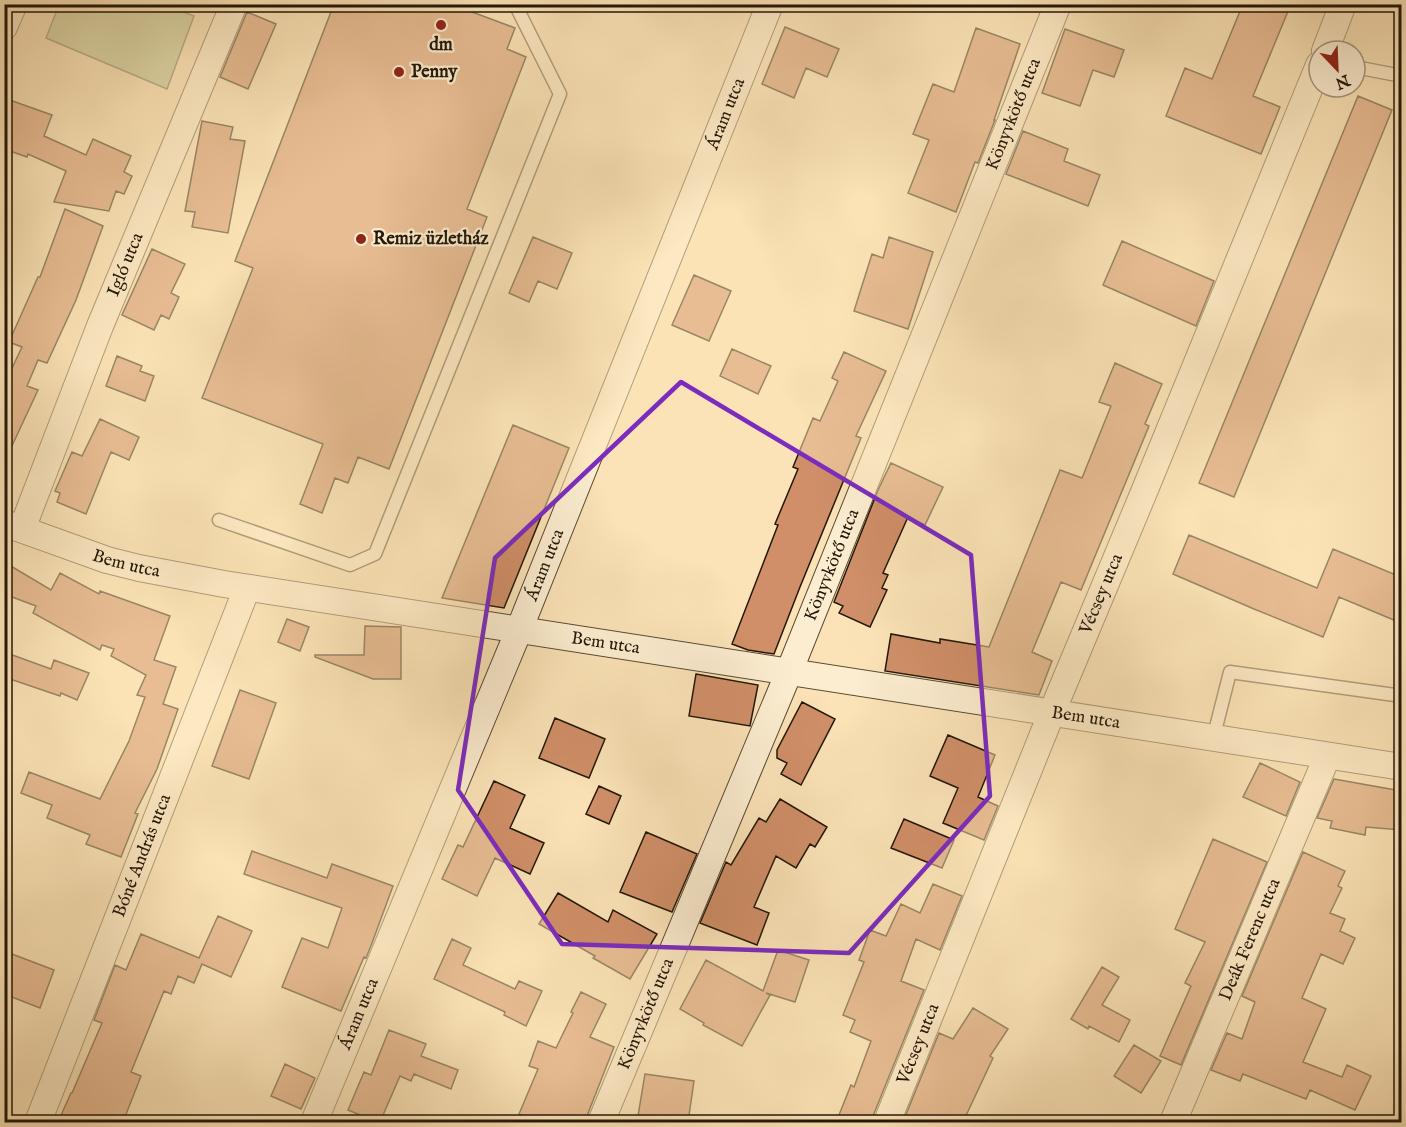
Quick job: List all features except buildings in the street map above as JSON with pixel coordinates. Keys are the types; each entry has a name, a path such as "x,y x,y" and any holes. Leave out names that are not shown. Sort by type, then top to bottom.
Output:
{"street":[{"path":"4,27 15,4"},
{"name":"Igló utca","path":"13,526 100,326 234,4"},
{"name":"Áram utca","path":"314,1122 519,630 770,4"},
{"name":"Könyvkötő utca","path":"601,1122 789,672 1058,4"},
{"path":"1330,39 1343,4"},
{"name":"Vécsey utca","path":"886,1122 1052,712 1307,94"},
{"name":"Bem utca","path":"13,526 107,561 247,588 1401,767"},
{"name":"Bóné András utca","path":"38,1122 247,588"},
{"name":"Deák Ferenc utca","path":"1173,1122 1328,757"}],"lane":[{"path":"219,520 350,565 375,554 560,94 515,4"},
{"path":"1367,69 1401,76"},
{"path":"1213,739 1230,672 1401,696"}],"highlighted area":[{"path":"681,382 971,555 990,796 849,953 562,944 458,790 495,558"}],"green space":[{"path":"59,5 165,5 194,16 167,89 46,38"}],"place":[{"name":"dm","path":"441,25"},
{"name":"Penny","path":"399,72"},
{"name":"Remiz üzletház","path":"361,239"}]}
